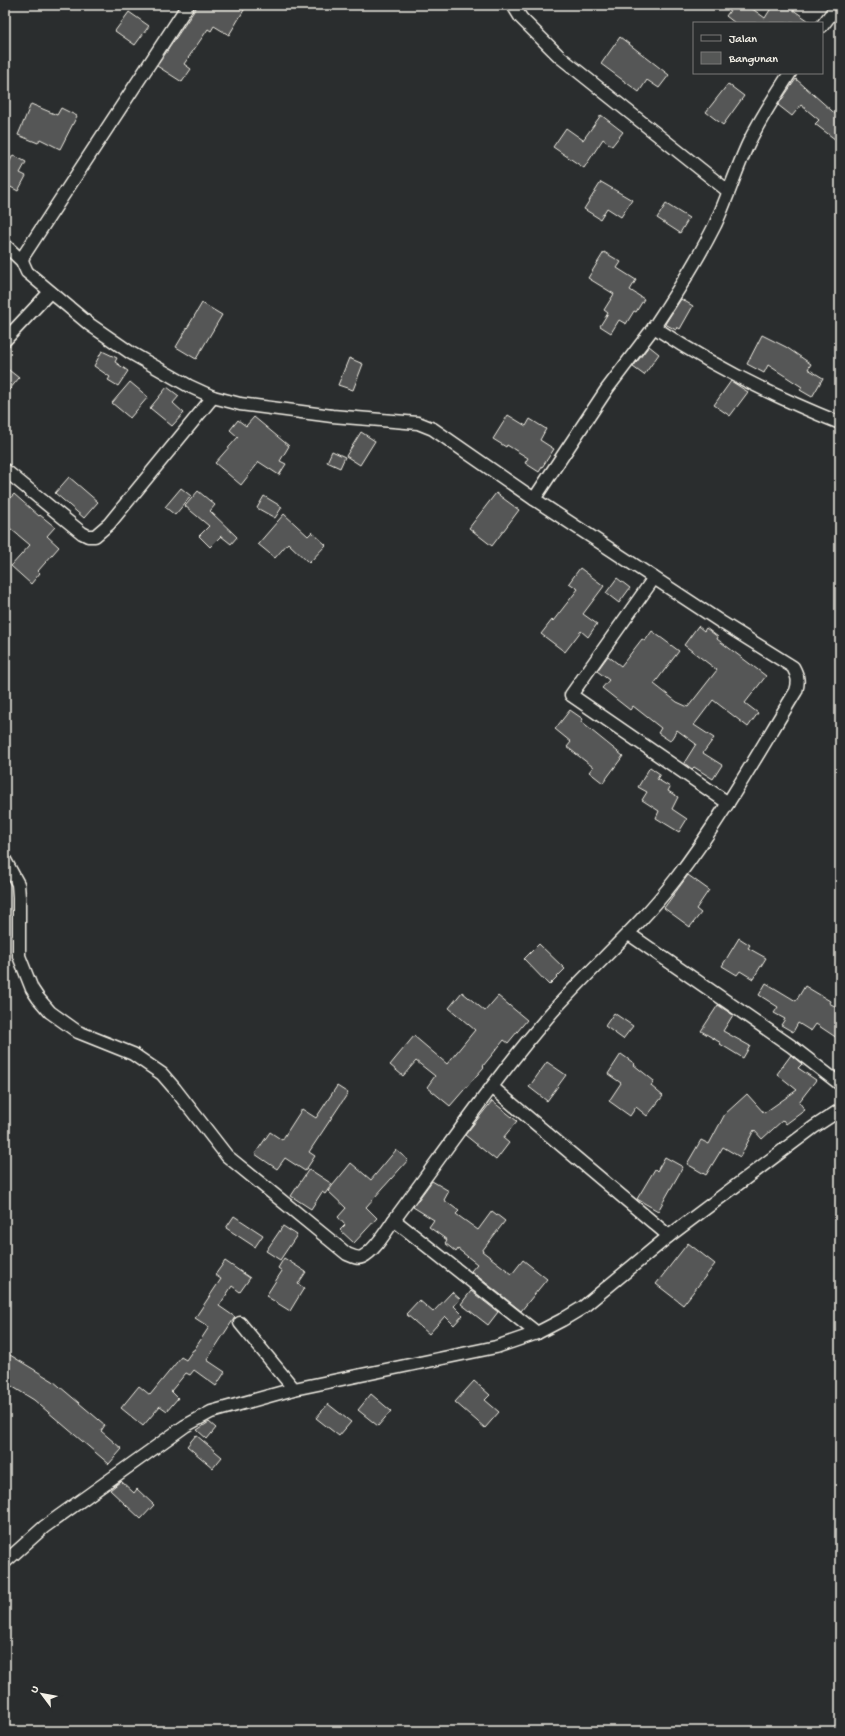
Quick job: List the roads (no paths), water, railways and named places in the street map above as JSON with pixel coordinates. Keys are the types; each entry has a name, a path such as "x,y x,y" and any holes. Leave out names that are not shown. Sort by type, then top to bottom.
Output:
{"street":[{"path":"22,261 28,248 188,5"},
{"path":"513,5 521,18 560,57 728,191"},
{"path":"823,25 838,5"},
{"path":"534,499 607,389 654,327 686,278 715,224 752,136 771,102 789,74"},
{"path":"5,245 22,261 27,272 89,324 131,353 189,386 213,397 240,404 332,416 418,423 432,429 534,499 793,667 798,675 796,691 728,803 676,879 629,934 578,982 492,1087 394,1220 370,1251 362,1257 355,1258 347,1254 227,1156 162,1074 133,1054 78,1032 50,1012 32,989 19,956 20,897 18,884 5,860"},
{"path":"5,340 50,292"},
{"path":"654,327 675,341 752,384 807,410 840,423"},
{"path":"5,470 82,533 88,536 95,536 109,524 213,397"},
{"path":"654,578 571,695 728,803"},
{"path":"629,934 791,1046 840,1084"},
{"path":"492,1087 669,1236"},
{"path":"5,1562 44,1526 185,1426 211,1412 294,1389 476,1352 496,1347 536,1333 582,1308 669,1236 814,1127 840,1110"},
{"path":"394,1220 536,1333"},
{"path":"240,1323 294,1389"}]}
